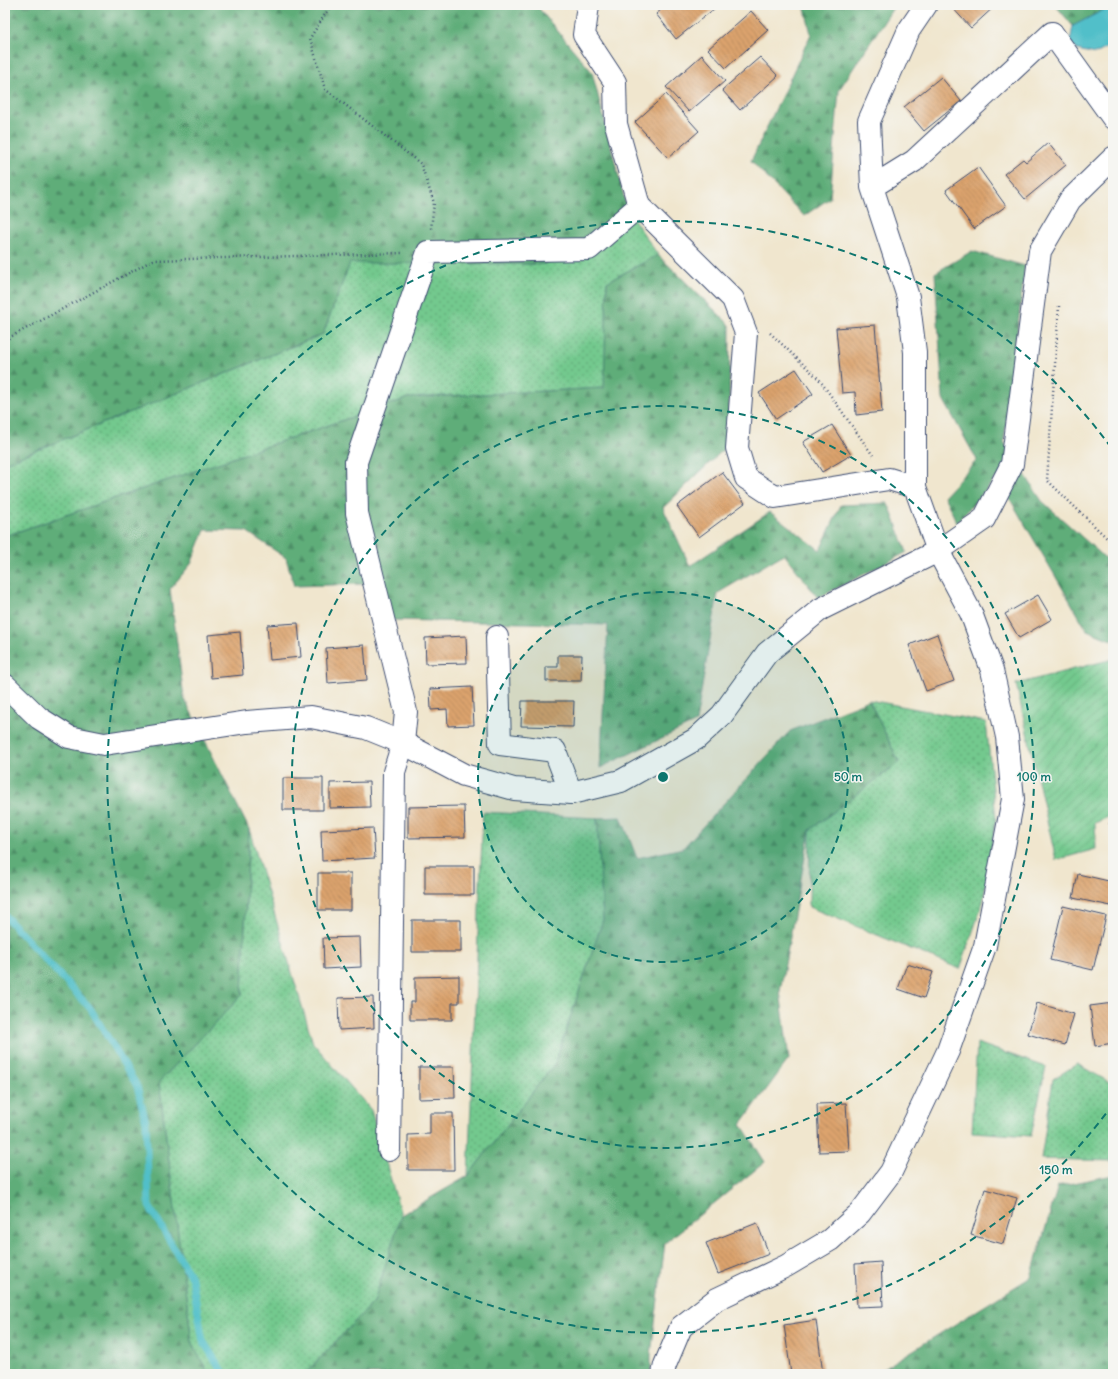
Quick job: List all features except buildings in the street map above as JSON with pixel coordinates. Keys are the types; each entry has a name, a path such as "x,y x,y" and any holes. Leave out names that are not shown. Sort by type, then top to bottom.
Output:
{"street":[{"path":"588,5 584,35 615,82 616,124 640,206 733,299 746,333 737,448 746,478 775,497 889,479 915,487"},
{"path":"663,1374 665,1365 681,1327 717,1299 786,1266 830,1240 860,1213 891,1172 948,1050 985,946 1013,799 1007,737 992,670 979,634 971,613 938,551 915,487 915,352 908,297 872,187 869,121 909,30 926,5"},
{"path":"872,187 914,161 1052,33 1113,118"},
{"path":"5,685 39,718 69,738 104,744 247,722 311,717 366,728 403,743 464,775 514,789 571,793 621,781 696,738 722,715 767,653 821,608 938,551 984,519 1012,464 1040,251 1070,200 1113,158"},
{"path":"389,1150 394,772 403,743 406,712 357,513 356,462 428,252 589,249 640,206"},
{"path":"497,637 500,744 555,751 571,793"}],"path":[{"path":"5,340 153,260 428,252 434,204 421,164 325,89 310,38 331,5"},
{"path":"1059,298 1047,480 1113,544"},
{"path":"767,331 819,379 889,479"}],"green space":[{"path":"5,5 536,5 592,72 627,209 544,264 350,263 323,334 5,463"},
{"path":"804,5 895,5 839,90 830,198 804,216 751,161 811,34"},
{"path":"1055,5 1113,5 1073,26"},
{"path":"627,209 658,255 607,282 605,388 408,398 5,536 5,463 323,334 350,262 544,264"},
{"path":"972,251 1025,266 1004,442 1042,501 1113,565 1113,641 1087,630 997,477 957,523 944,496 977,460 943,399 935,273"},
{"path":"658,255 730,325 729,444 663,508 690,566 770,512 820,550 841,505 888,503 907,552 818,598 784,554 718,593 696,722 600,768 608,625 392,620 366,584 294,586 286,558 246,531 205,530 191,564 170,589 184,698 249,829 242,995 159,1082 192,1344 209,1374 5,1374 5,536 408,398 604,388 607,282"},
{"path":"1113,659 1113,815 1095,823 1096,849 1056,860 1016,684"},
{"path":"869,700 986,722 996,818 983,902 960,969 809,907 810,830 899,762"},
{"path":"869,700 899,762 810,830 780,991 789,1059 741,1124 765,1162 665,1243 651,1355 651,1374 305,1374 374,1302 401,1215 468,1176 555,1063 603,920 597,818 621,817 637,858 683,848 790,731"},
{"path":"483,812 597,818 603,920 555,1063 468,1176"},
{"path":"249,829 313,1043 371,1110 401,1215 374,1302 305,1374 209,1374 192,1344 159,1082 242,995"},
{"path":"977,1043 1046,1067 1031,1136 972,1132"},
{"path":"1077,1064 1113,1084 1112,1161 1041,1159 1053,1079"},
{"path":"1113,1175 1113,1374 875,1374 1031,1277 1058,1186"}],"water":[{"path":"1113,5 1113,44 1096,54 1077,50 1070,42 1073,26"}],"waterway":[{"path":"5,916 90,1008 137,1086 146,1122 149,1206 192,1279 203,1341 224,1374"}]}
